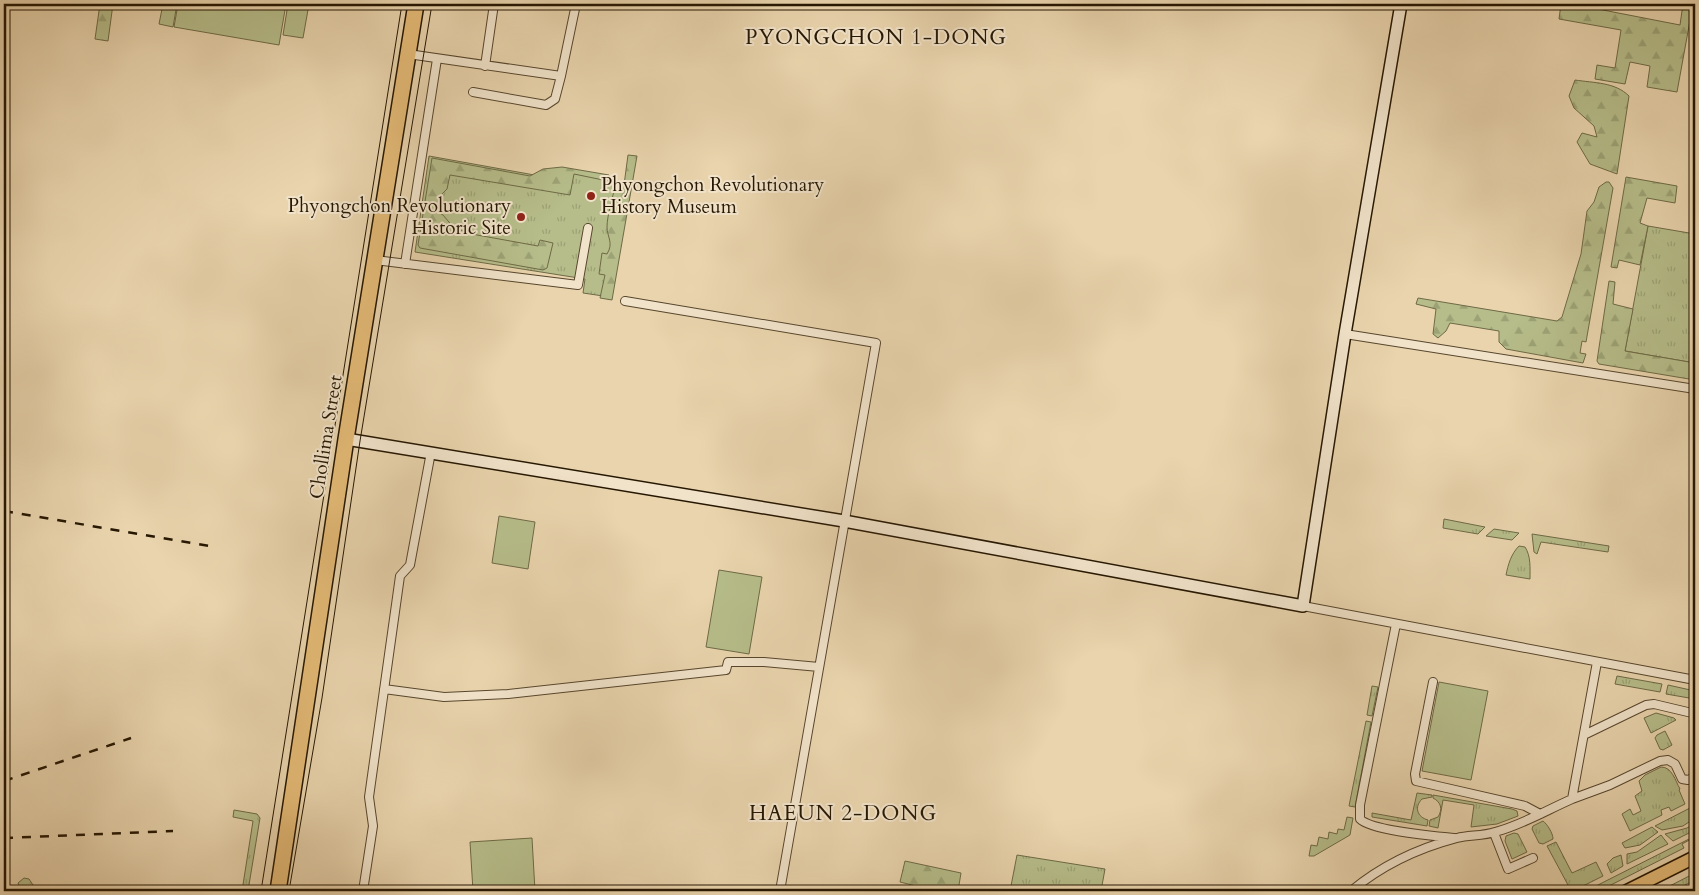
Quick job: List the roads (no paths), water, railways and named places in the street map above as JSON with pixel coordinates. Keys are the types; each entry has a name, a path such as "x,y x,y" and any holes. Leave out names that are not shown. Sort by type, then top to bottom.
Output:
{"highway":[{"name":"Chollima Street","path":"276,888 416,4"}],"main road":[{"path":"1627,891 1695,857"}],"street":[{"path":"485,66 494,4"},
{"path":"473,92 546,105 555,99 576,4"},
{"path":"1303,606 1345,334 1401,4"},
{"path":"408,54 561,76"},
{"path":"405,264 437,59"},
{"path":"375,260 578,284 588,228"},
{"path":"625,301 876,343 780,891"},
{"path":"1345,334 1695,389"},
{"path":"346,439 844,521 1695,680"},
{"path":"363,891 373,826 369,797 400,576 410,566 431,452"},
{"path":"1396,624 1360,806 1360,819 1364,824 1377,827 1458,838"},
{"path":"384,689 453,697 508,694 726,670 728,662 764,662 819,667"},
{"path":"1572,799 1597,662"},
{"path":"1433,682 1415,774 1416,781 1525,806 1540,814"},
{"path":"1584,735 1646,705 1654,704 1692,713"},
{"path":"1351,891 1368,877 1420,850 1458,838 1494,833 1572,799 1610,785 1660,761 1668,760 1675,764 1682,778 1688,780 1695,777"},
{"path":"1494,833 1508,869 1533,858"}],"tram line":[{"path":"261,891 402,4"},
{"path":"289,891 322,698 360,441 432,4"}],"railway":[{"path":"4,511 209,546"},
{"path":"4,781 131,738"},
{"path":"4,838 173,831"}],"place":[{"name":"Phyongchon Revolutionary History Museum","path":"591,196"},
{"name":"Phyongchon Revolutionary Historic Site","path":"521,217"}],"district":[{"name":"PYONGCHON 1-DONG","path":"876,37"},
{"name":"HAEUN 2-DONG","path":"843,813"}]}
